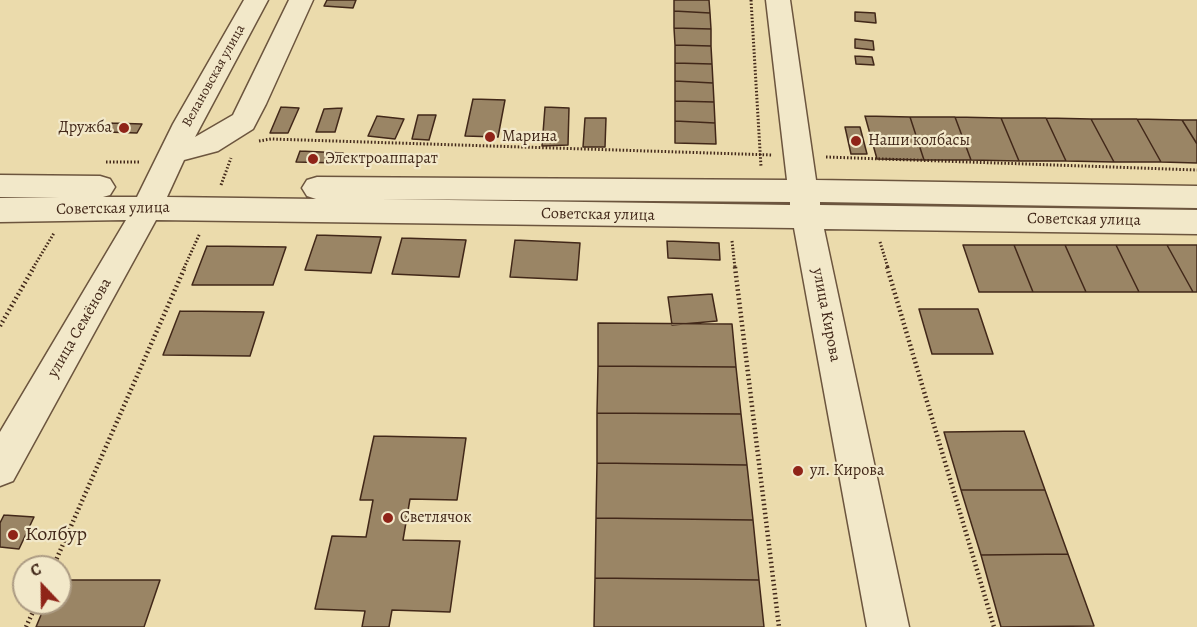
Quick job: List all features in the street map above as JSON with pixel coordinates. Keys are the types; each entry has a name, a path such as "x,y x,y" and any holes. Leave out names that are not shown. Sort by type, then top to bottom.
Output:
{"street":[{"name":"Велановская улица","path":"152,197 256,0"},
{"name":"Велановская улица","path":"174,152 208,144 243,122 302,0"},
{"name":"улица Кирова","path":"778,0 805,204 888,627"},
{"name":"Советская улица","path":"0,186 152,197 805,204 1197,197"},
{"name":"Советская улица","path":"0,210 68,210 152,197"},
{"name":"улица Семёнова","path":"0,468 152,197"},
{"name":"Советская улица","path":"805,204 1197,222"}],"path":[{"path":"751,0 760,155"},
{"path":"248,144 271,139 1197,170"},
{"path":"58,555 216,198 232,156"},
{"path":"0,326 68,210"},
{"path":"731,233 779,627"},
{"path":"879,236 994,627"}],"building":[{"path":"327,0 356,0 353,8 324,6"},
{"path":"674,0 709,0 710,13 674,11"},
{"path":"674,11 710,13 711,29 674,28"},
{"path":"855,12 875,13 876,23 855,21"},
{"path":"674,28 711,29 711,46 675,45"},
{"path":"855,39 873,41 874,50 855,48"},
{"path":"675,45 711,46 712,64 675,63"},
{"path":"855,56 872,57 874,65 856,64"},
{"path":"675,63 712,64 713,83 675,81"},
{"path":"675,81 713,83 714,102 675,101"},
{"path":"473,99 505,100 498,137 465,136"},
{"path":"675,101 714,102 715,123 675,121"},
{"path":"281,107 299,108 288,133 270,133"},
{"path":"545,107 569,108 568,145 542,146"},
{"path":"342,108 335,132 316,132 324,109"},
{"path":"418,115 436,115 429,140 412,139"},
{"path":"377,116 404,119 395,139 368,136"},
{"path":"865,116 910,117 924,160 877,159"},
{"path":"910,117 955,117 971,160 924,160"},
{"path":"955,117 1001,118 1019,161 971,160"},
{"path":"585,118 606,118 605,147 583,147"},
{"path":"1001,118 1046,118 1066,161 1019,161"},
{"path":"1046,118 1091,119 1114,162 1066,161"},
{"path":"1091,119 1137,119 1161,162 1114,162"},
{"path":"1137,119 1182,120 1197,144 1197,163 1161,162"},
{"path":"1182,120 1197,120 1197,144"},
{"path":"675,121 715,123 716,144 675,143"},
{"name":"Дружба","path":"112,123 142,124 137,133 107,132"},
{"name":"Наши колбасы","path":"845,127 860,127 867,154 851,154"},
{"path":"300,151 343,153 339,163 296,162"},
{"path":"317,235 381,237 371,273 305,270"},
{"path":"402,238 466,240 459,277 392,274"},
{"path":"515,240 580,243 577,280 510,277"},
{"path":"667,241 719,243 720,260 668,258"},
{"path":"963,245 1014,245 1033,292 979,292"},
{"path":"1014,245 1065,245 1086,292 1033,292"},
{"path":"1065,245 1116,245 1139,292 1086,292"},
{"path":"1116,245 1167,245 1193,292 1139,292"},
{"path":"1167,245 1197,245 1197,292 1193,292"},
{"path":"207,246 286,247 273,285 192,285"},
{"path":"712,294 717,321 672,325 668,297"},
{"path":"919,309 978,309 993,354 932,354"},
{"path":"180,311 264,312 250,356 163,355"},
{"path":"598,323 732,324 736,367 598,366"},
{"path":"598,366 736,367 741,414 597,413"},
{"path":"597,413 741,414 747,465 597,463"},
{"path":"1024,431 1045,490 961,490 944,432"},
{"name":"Светлячок","path":"374,436 466,438 457,500 410,499 403,540 460,541 450,612 392,610 389,627 362,627 365,611 315,609 332,536 366,537 373,500 360,500"},
{"path":"597,463 747,465 753,520 596,518"},
{"path":"961,490 1045,490 1068,554 981,555"},
{"name":"Колбур","path":"4,515 34,517 19,549 0,547 0,523"},
{"path":"596,518 753,520 759,580 595,578"},
{"path":"1068,554 1094,626 1001,627 981,555"},
{"path":"595,578 759,580 764,627 594,627"},
{"path":"72,580 160,580 144,627 36,627 41,615 72,615"}],"place":[{"name":"Дружба","path":"124,128"},
{"name":"Марина","path":"490,137"},
{"name":"Наши колбасы","path":"856,141"},
{"name":"Электроаппарат","path":"313,159"},
{"name":"ул. Кирова","path":"798,471"},
{"name":"Светлячок","path":"388,518"},
{"name":"Колбур","path":"13,535"}]}
